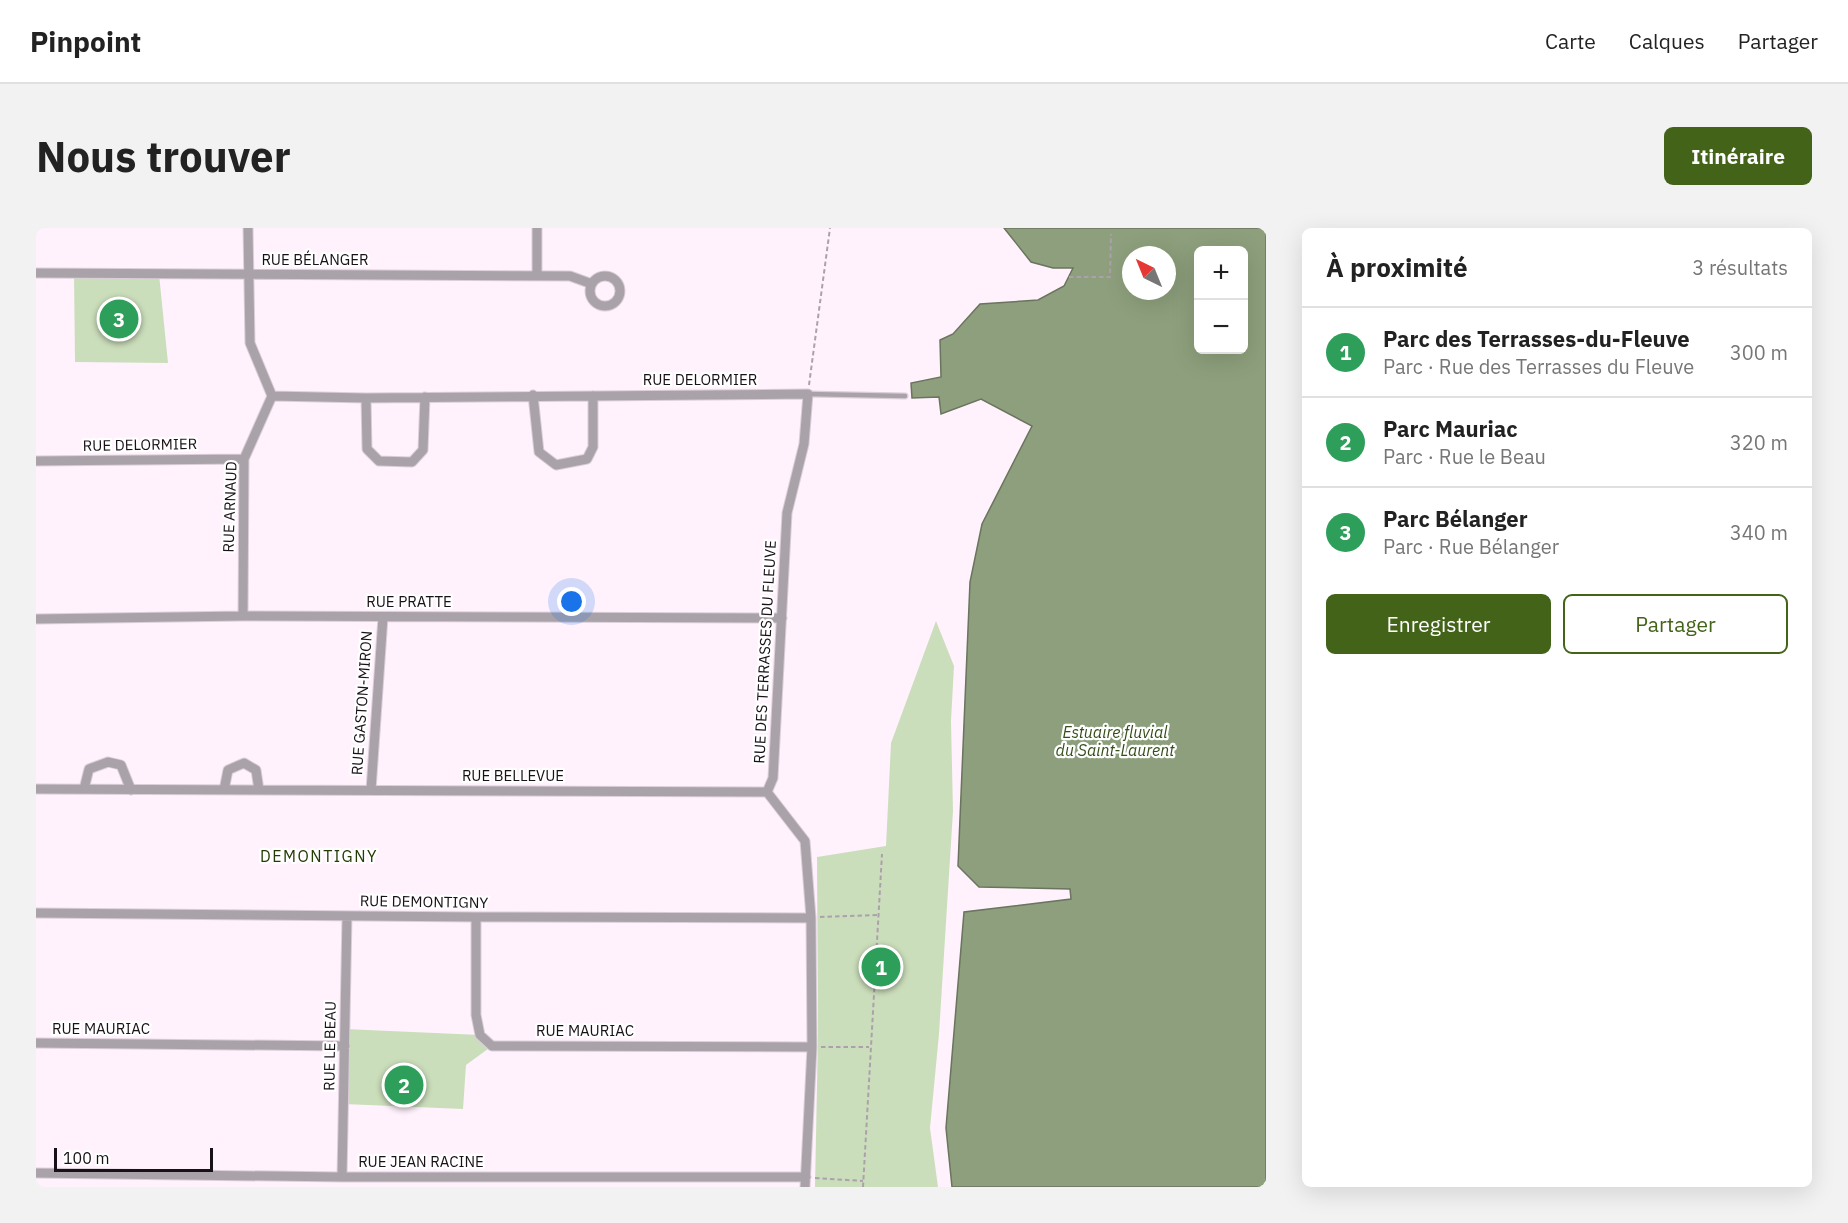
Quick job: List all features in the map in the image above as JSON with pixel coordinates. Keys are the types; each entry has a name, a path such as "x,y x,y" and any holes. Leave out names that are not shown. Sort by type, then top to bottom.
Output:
{"street":[{"path":"248,228 250,343 272,396"},
{"path":"537,228 537,276"},
{"name":"RUE BÉLANGER","path":"36,273 570,276 592,284"},
{"name":"RUE DELORMIER","path":"272,396 366,398 808,394"},
{"name":"RUE DES TERRASSES DU FLEUVE","path":"767,792 773,778 787,513 804,444 808,394"},
{"path":"534,395 539,452 556,465 587,459 593,447 593,396"},
{"name":"RUE ARNAUD","path":"243,616 244,459 272,396"},
{"path":"366,398 366,449 379,461 412,462 423,450 425,397"},
{"name":"RUE DELORMIER","path":"36,461 244,459"},
{"name":"RUE PRATTE","path":"36,619 243,616 782,618"},
{"name":"RUE GASTON-MIRON","path":"371,790 382,617"},
{"path":"84,789 89,769 108,762 121,765 131,790"},
{"path":"224,790 228,770 244,763 256,770 260,790"},
{"name":"RUE BELLEVUE","path":"36,789 767,792"},
{"path":"767,792 805,841 811,918 812,1047 806,1182"},
{"name":"RUE DEMONTIGNY","path":"36,913 811,918"},
{"name":"RUE LE BEAU","path":"342,1177 347,916"},
{"name":"RUE MAURIAC","path":"476,917 476,1015 480,1035 492,1046 812,1047"},
{"name":"RUE MAURIAC","path":"36,1044 345,1046"},
{"name":"RUE JEAN RACINE","path":"36,1173 342,1177 468,1182 806,1182"}],"lane":[{"path":"808,394 905,396"}],"path":[{"path":"808,394 830,228"},
{"path":"1069,277 1110,277 1111,234"},
{"path":"863,1187 882,854"},
{"path":"811,918 878,915"},
{"path":"812,1047 870,1047"},
{"path":"806,1182 863,1181"}],"shaded area":[{"path":"159,274 168,363 75,362 74,275"},
{"path":"936,621 954,666 951,721 953,811 939,1034 930,1128 938,1187 815,1187 818,1034 817,857 886,846 891,743"},
{"path":"345,1029 480,1035 492,1046 466,1065 463,1109 344,1104"}],"water":[{"name":"Estuaire fluvial du Saint-Laurent","path":"1004,228 1266,228 1266,1187 952,1187 946,1128 964,912 1071,899 1070,889 979,887 958,866 970,582 982,524 1032,426 981,399 941,414 939,397 912,398 911,383 941,377 940,340 953,334 980,304 1038,300 1064,286 1073,268 1053,268 1031,262"}],"place":[{"name":"Parc Bélanger","path":"119,319"},
{"name":"Parc des Terrasses-du-Fleuve","path":"881,967"},
{"name":"Parc Mauriac","path":"404,1085"}],"district":[{"name":"DEMONTIGNY","path":"319,856"}]}
